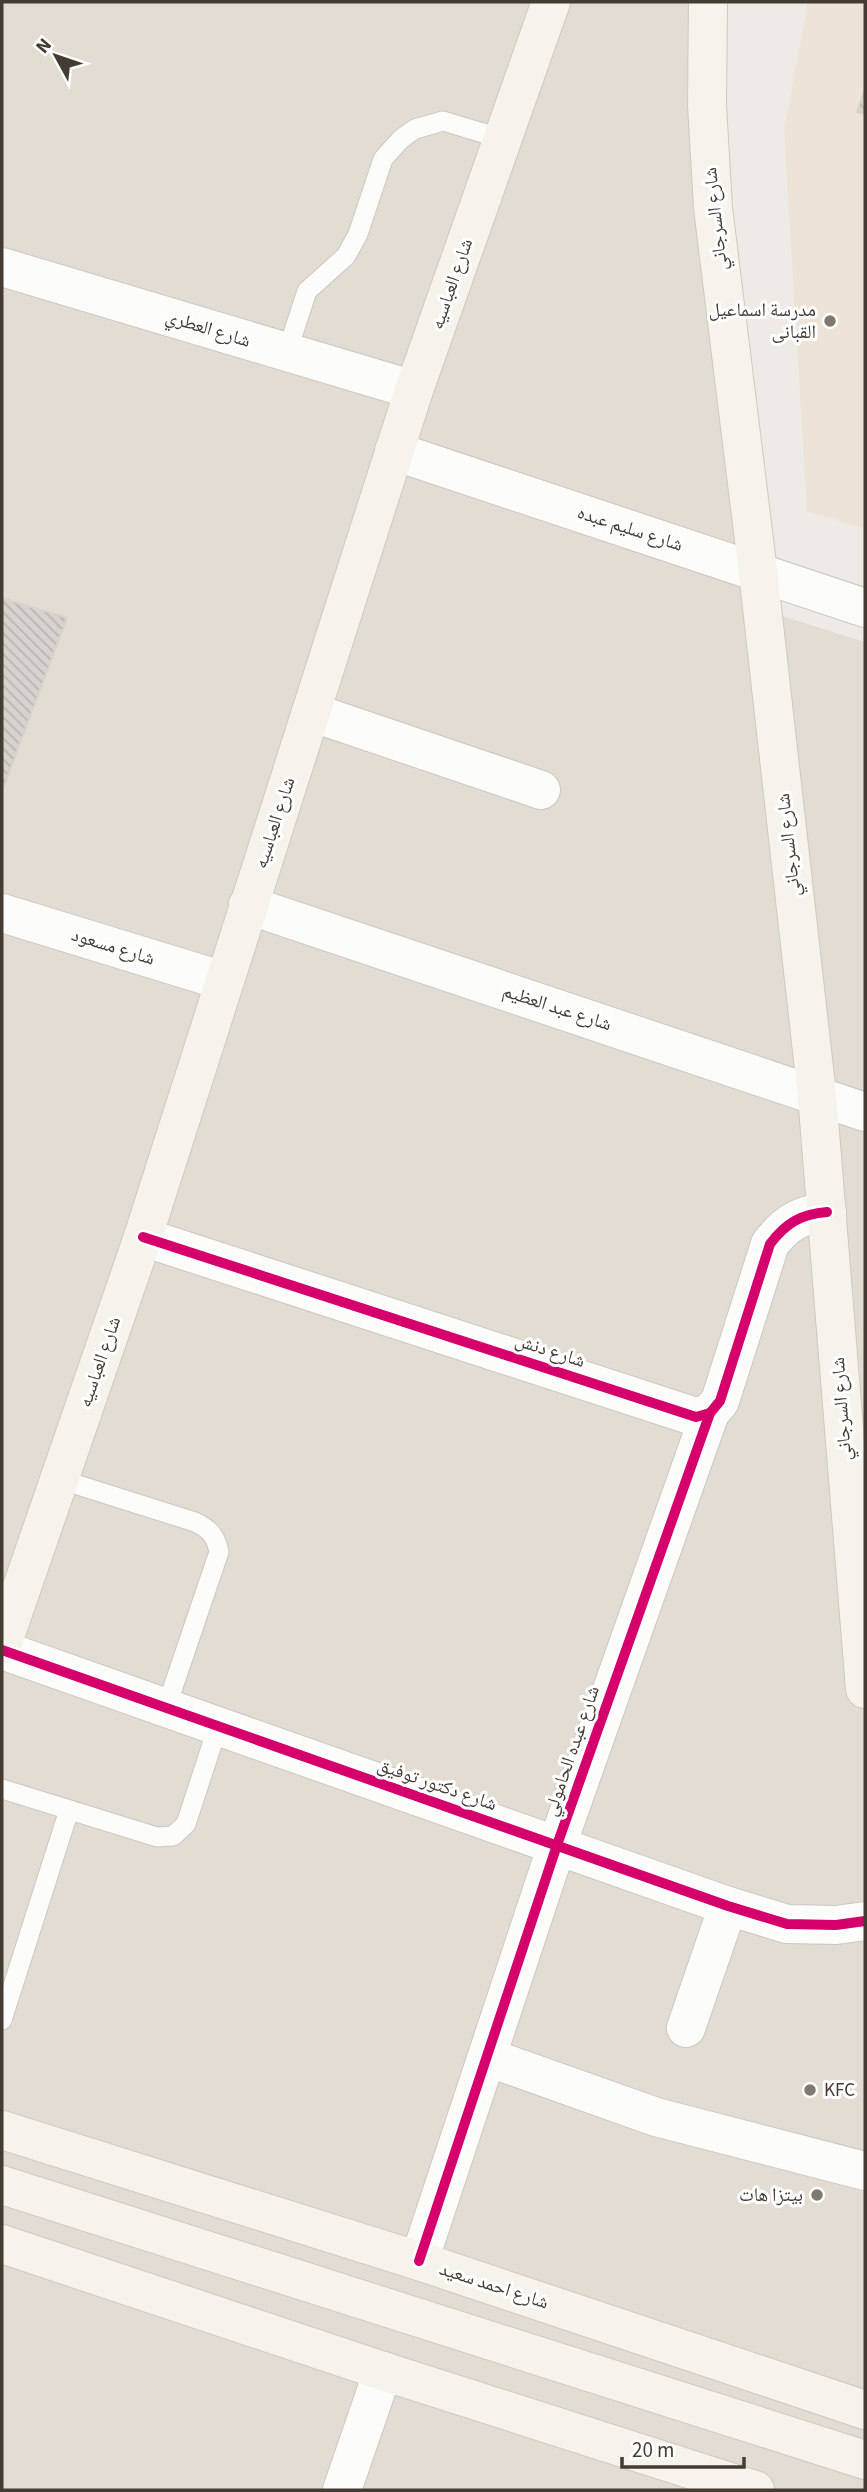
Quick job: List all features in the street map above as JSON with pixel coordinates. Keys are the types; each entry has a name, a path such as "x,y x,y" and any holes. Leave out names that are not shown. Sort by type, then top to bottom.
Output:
{"main road":[{"name":"شارع العباسيه","path":"2,1647 143,1237 414,390 551,2"},
{"name":"شارع السرجاني","path":"708,2 707,105 713,208 758,572 856,1470 865,1689"},
{"name":"شارع احمد سعيد","path":"2,2130 419,2261 865,2410"},
{"path":"2,2185 865,2460"},
{"path":"2,2209 865,2482"},
{"path":"2,2244 383,2371 755,2490"}],"street":[{"name":"شارع العطري","path":"2,267 414,390"},
{"name":"شارع سليم عبده","path":"394,451 865,608"},
{"path":"311,712 541,790"},
{"name":"شارع عبد العظيم","path":"248,905 865,1112"},
{"name":"شارع مسعود","path":"2,914 224,981"},
{"path":"710,1413 720,1401 770,1244 780,1230 793,1220 810,1213 827,1212"},
{"name":"شارع دنش","path":"143,1237 696,1416 710,1413"},
{"name":"شارع عبده الحامولي","path":"419,2261 557,1846 710,1413"},
{"name":"شارع دكتور توفيق","path":"2,1647 166,1708 728,1906 787,1924 836,1925 865,1921"},
{"path":"686,2028 728,1906"},
{"path":"487,2057 656,2117 865,2171"},
{"path":"342,2490 383,2371"}],"lane":[{"path":"287,352 307,291 346,256 358,234 383,159 401,139 415,129 443,121 503,139"},
{"path":"59,1479 195,1522 208,1528 216,1538 219,1552 166,1708"},
{"path":"2,1789 157,1837 173,1836 186,1824 218,1726"},
{"path":"2,2020 69,1810"}],"shaded area":[{"path":"2,2 692,2 779,615 865,642 865,2490 2,2490"},
{"name":"مدرسة اسماعيل القبانى","path":"808,2 865,2 865,529 807,511 784,131"}],"building":[{"path":"865,89 865,114 857,112"},
{"path":"2,598 67,618 2,791"}],"cycle path":[{"path":"143,1237 696,1417 710,1413 720,1401 770,1244 782,1230 795,1221 827,1212"},
{"path":"419,2261 557,1845 710,1413"},
{"path":"2,1650 728,1906 787,1924 836,1925 865,1921"}],"place":[{"name":"مدرسة اسماعيل القبانى","path":"830,321"},
{"name":"KFC","path":"810,2090"},
{"name":"بيتزا هات","path":"817,2195"}]}
